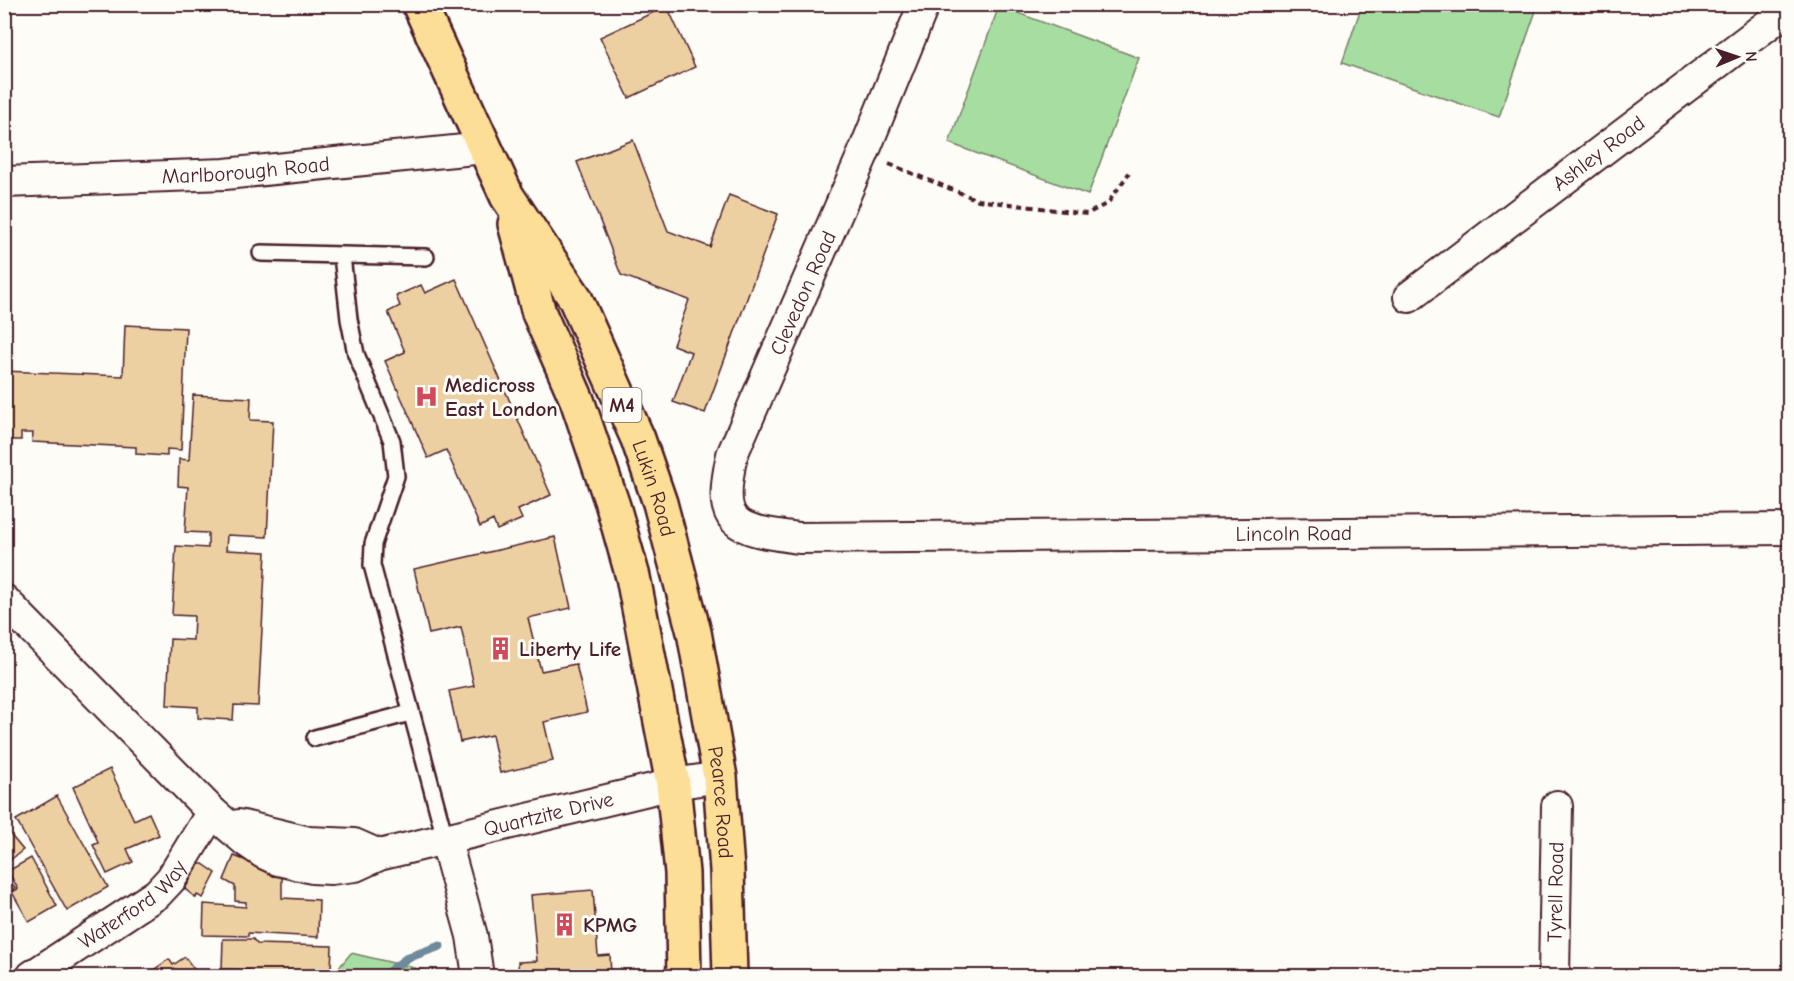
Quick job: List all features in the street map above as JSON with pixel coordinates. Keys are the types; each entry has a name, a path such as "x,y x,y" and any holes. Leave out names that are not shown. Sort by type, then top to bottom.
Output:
{"main road":[{"name":"Lukin Road","path":"419,4 507,196 575,298 638,439 660,503 694,632"},
{"name":"Lukin Road","path":"507,196 539,313 577,400 613,506 648,648 673,784"},
{"name":"Pearce Road","path":"694,632 720,777 730,976"},
{"name":"M4","path":"673,784 682,873 684,976"}],"street":[{"name":"Clevedon Road","path":"799,538 756,532 738,524 727,508 725,488 732,455 863,154 924,4"},
{"name":"Ashley Road","path":"1409,297 1790,8"},
{"name":"Marlborough Road","path":"4,182 225,174 484,148"},
{"name":"Lincoln Road","path":"799,538 1790,529"},
{"name":"Quartzite Drive","path":"4,600 217,817 263,853 278,860 312,868 355,866 378,855 445,838 673,784 720,777"},
{"name":"Tyrell Road","path":"1554,976 1557,806"},
{"name":"Waterford Way","path":"33,976 157,894 171,879 217,817"},
{"path":"445,838 472,936 478,976"}],"lane":[{"path":"261,252 426,257"},
{"path":"342,256 349,319 356,354 392,441 396,476 373,544 372,565 445,838"},
{"path":"315,738 410,713"}],"path":[{"path":"863,154 978,200 1087,214 1108,203 1130,173"}],"green space":[{"path":"1362,5 1538,5 1499,117 1342,63"},
{"path":"999,6 1139,58 1088,195 949,143"},
{"path":"351,953 444,975 332,976"}],"building":[{"path":"667,6 695,67 629,98 600,37"},
{"path":"633,140 668,231 710,247 729,195 778,214 705,413 673,402 691,352 673,345 689,300 621,275 577,162"},
{"path":"456,279 551,495 518,510 522,519 497,530 493,520 480,527 446,450 428,458 385,361 405,352 388,312 400,306 396,296 421,285 425,293"},
{"path":"125,325 186,328 181,450 167,449 167,456 136,454 136,447 32,442 33,433 21,433 21,440 4,440 4,371 123,376"},
{"path":"193,395 251,398 250,420 273,421 267,537 227,535 226,550 266,552 258,706 234,705 233,720 198,718 198,707 167,705 170,639 193,640 194,616 172,615 176,546 208,548 208,533 185,532 188,487 178,486 179,459 189,460"},
{"name":"Liberty Life","path":"555,537 571,608 528,618 541,671 576,664 587,712 544,722 553,761 500,773 492,735 460,742 449,691 474,686 461,627 429,634 414,569"},
{"path":"110,769 134,820 149,813 159,835 127,849 133,862 107,874 93,845 98,843 96,837 73,787"},
{"path":"57,796 108,887 67,911 16,820"},
{"path":"4,827 23,850 4,865"},
{"path":"234,856 273,871 273,876 282,877 282,898 319,900 318,937 248,933 248,936 203,935 204,904 246,907 246,902 235,901 235,886 224,880"},
{"path":"31,858 57,906 29,922 12,892 18,889 8,871"},
{"path":"199,864 203,864 216,873 203,898 197,895 196,898 185,889"},
{"path":"4,875 15,888 4,897"},
{"name":"KPMG","path":"593,890 598,956 610,955 611,976 519,976 518,962 537,961 531,895"},
{"path":"223,939 253,939 257,944 332,946 331,970 318,970 318,976 249,976 249,970 222,969"},
{"path":"185,957 199,976 154,976 151,972 169,959 173,965"}],"waterway":[{"path":"383,976 407,958 440,946"}],"place":[{"name":"Medicross East London","path":"427,397"},
{"name":"Liberty Life","path":"501,649"},
{"name":"KPMG","path":"565,925"}]}
